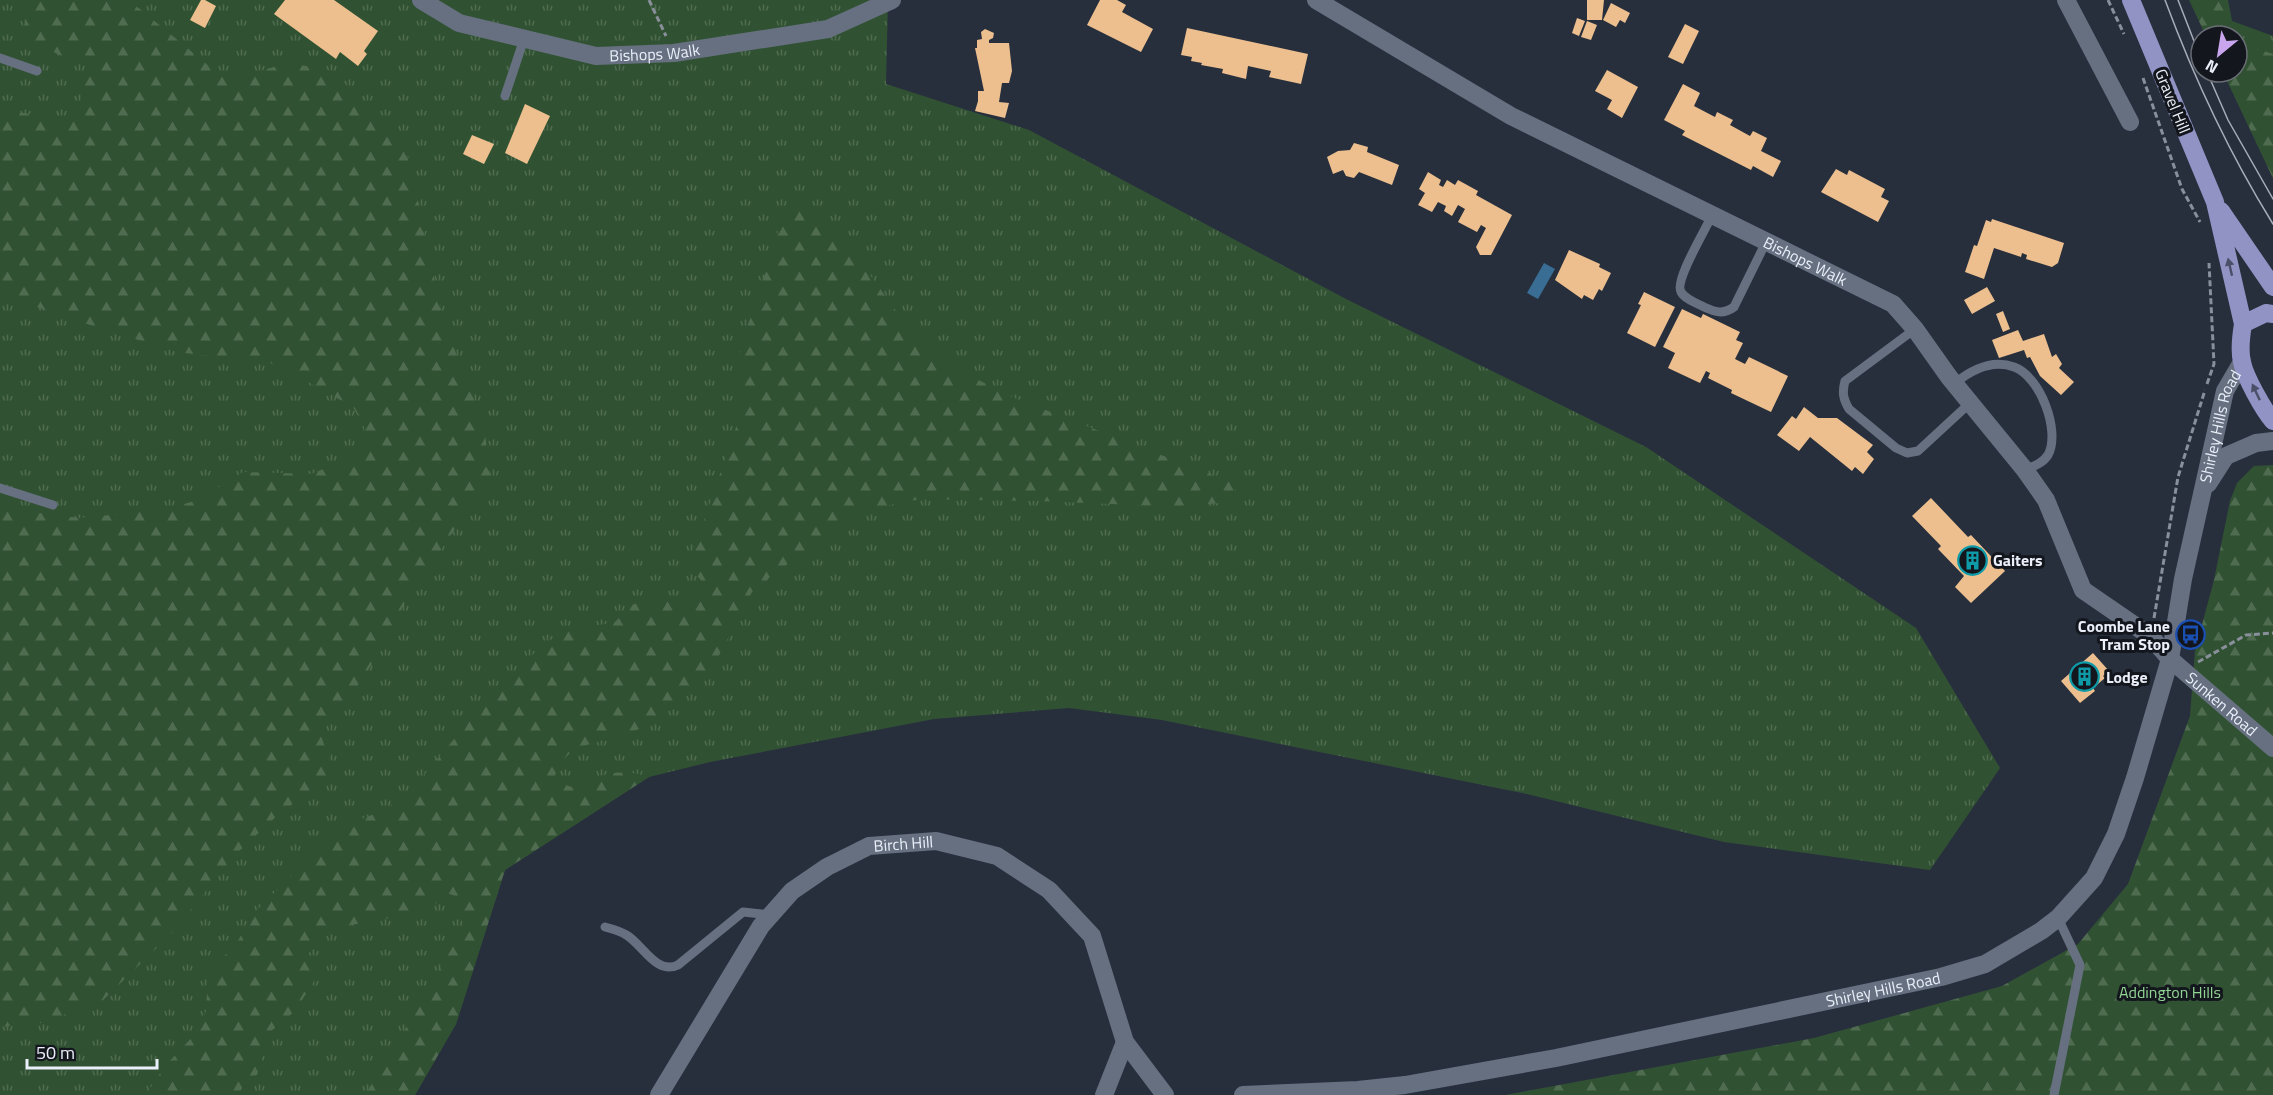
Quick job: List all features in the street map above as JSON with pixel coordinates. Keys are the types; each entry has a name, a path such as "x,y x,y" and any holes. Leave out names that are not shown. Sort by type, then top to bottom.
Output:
{"main road":[{"name":"Gravel Hill","path":"2131,0 2215,202 2243,324 2240,338 2242,362 2265,412 2273,421"},
{"name":"Gravel Hill","path":"2215,202 2273,287"},
{"path":"2243,324 2266,313 2273,314"}],"street":[{"name":"Bishops Walk","path":"422,0 459,23 596,56 674,53 828,29 892,0"},
{"name":"Bishops Walk","path":"1316,0 1511,116 1893,304 1915,329 1954,384 2025,470 2046,500 2083,590 2150,636 2177,664"},
{"path":"2066,0 2130,122"},
{"name":"Shirley Hills Road","path":"1243,1095 1358,1090 1405,1085 1556,1058 1915,983 1985,964 2025,943 2058,918 2094,878 2116,834 2177,664 2181,590 2225,391 2242,362"},
{"name":"Shirley Hills Road","path":"2202,493 2226,456 2256,443 2273,441"},
{"name":"Sunken Road","path":"2177,664 2273,748"},
{"name":"Birch Hill","path":"659,1095 760,926 792,891 827,867 869,846 936,841 997,856 1049,890 1092,936 1125,1042 1165,1095"},
{"path":"1104,1095 1125,1042"}],"lane":[{"path":"505,96 524,39"},
{"path":"0,58 37,71"},
{"path":"1712,215 1679,282 1681,293 1703,306 1720,313 1728,312 1734,307 1766,242"},
{"path":"1915,329 1845,381 1844,401 1849,409 1896,448 1907,453 1918,451 1970,403"},
{"path":"1954,384 1970,371 1992,365 2004,365 2021,371 2043,398 2049,412 2051,445 2043,461 2025,470"},
{"path":"0,488 53,505"},
{"path":"606,927 630,937 662,967 670,969 743,912 770,915"},
{"path":"2054,1095 2080,965 2058,918"}],"path":[{"path":"649,0 674,53"},
{"path":"2108,0 2126,38"},
{"path":"2142,76 2182,189 2203,227"},
{"path":"2150,636 2178,477 2214,364 2209,259"},
{"path":"2177,664 2246,635 2273,633"}],"green space":[{"path":"0,0 888,0 886,84 1029,130 1346,299 1646,447 1916,628 2000,768 1930,870 1724,842 1527,794 1162,720 1069,708 934,719 710,762 649,777 505,870 456,1024 415,1095 0,1095"},
{"path":"37,0 126,0 226,80 289,63 333,71 406,149 444,323 484,424 490,477 403,606 385,644 359,684 320,733 335,775 281,812 234,856 172,933 102,1001 41,1023 0,1027 0,508 79,518 163,510 198,500 243,472 311,474 361,454 365,442 364,427 353,407 276,364 177,352 55,314 0,292 0,105 14,111 58,120 81,106 86,66 18,37"},
{"path":"2189,0 2228,0 2232,21 2229,24 2200,24"},
{"path":"2249,27 2273,36 2273,178 2229,84 2249,84"},
{"path":"2249,49 2273,54 2273,178 2229,84 2249,84"},
{"path":"789,206 805,211 852,250 912,333 949,365 1012,397 1238,485 1228,502 1183,507 921,499 853,512 828,539 780,569 752,592 714,665 649,726 574,749 563,760 555,775 559,783 572,787 609,774 628,773 649,777 505,870 456,1024 415,1095 365,1095 435,980 462,926 463,909 459,897 446,893 428,911 329,929 316,938 308,955 321,970 295,1011 270,1032 257,1075 247,1080 238,1095 146,1095 164,1067 199,1030 206,1011 208,975 239,939 251,916 340,828 386,809 413,788 498,687 545,643 566,631 615,622 632,605 653,596 691,597 700,593 703,583 695,573 693,552 740,416 741,347 777,237 779,220"},
{"name":"Addington Hills","path":"2273,465 2273,1095 1505,1095 1814,1038 2002,986 2078,944 2128,884 2190,716 2195,651 2214,580 2230,501 2237,483 2254,466"}],"water":[{"path":"1544,263 1555,269 1538,299 1527,293"}],"building":[{"path":"201,0 216,6 205,28 190,20"},
{"path":"285,0 334,0 378,31 364,51 367,54 358,66 340,52 336,59 274,14"},
{"path":"1100,0 1117,0 1126,5 1122,12 1153,29 1141,52 1087,25"},
{"path":"1587,0 1604,0 1602,20 1587,20"},
{"path":"1611,3 1630,13 1625,23 1620,20 1616,27 1603,20"},
{"path":"1577,18 1585,21 1579,36 1572,33"},
{"path":"1587,21 1597,25 1591,40 1581,37"},
{"path":"1685,24 1699,31 1683,64 1668,57"},
{"path":"1187,28 1308,54 1301,84 1269,77 1271,71 1248,66 1246,79 1222,73 1223,69 1191,61 1192,57 1181,55"},
{"path":"985,29 994,33 989,43 1009,43 1012,71 1009,83 1002,83 999,102 1009,103 1005,118 975,111 978,91 984,91 975,48 977,48 977,40 982,39 981,32"},
{"path":"1607,70 1638,87 1622,118 1607,109 1612,100 1595,91"},
{"path":"1683,84 1700,93 1694,106 1715,117 1717,112 1733,120 1730,125 1750,136 1753,131 1767,138 1761,151 1781,161 1773,177 1753,166 1751,170 1682,135 1685,131 1664,120"},
{"path":"525,104 550,116 527,164 505,153"},
{"path":"472,135 494,144 484,164 463,154"},
{"path":"1354,143 1368,147 1367,152 1399,165 1392,185 1359,172 1354,178 1346,176 1343,170 1333,174 1327,157 1338,151 1350,150"},
{"path":"1836,169 1847,175 1849,170 1885,189 1881,197 1889,201 1878,222 1821,192"},
{"path":"1428,172 1441,180 1439,185 1443,187 1447,180 1455,185 1458,180 1478,191 1476,195 1512,215 1491,255 1480,255 1476,247 1486,228 1481,225 1477,232 1458,222 1465,209 1458,205 1452,216 1444,211 1446,206 1438,202 1432,212 1418,205 1425,193 1419,189"},
{"path":"1992,219 2064,243 2058,263 2052,267 2026,259 2027,255 2022,253 2021,257 1994,248 1984,279 1965,272 1986,220 1991,222"},
{"path":"1569,250 1600,264 1599,267 1611,273 1602,291 1599,289 1593,300 1584,295 1582,299 1555,280"},
{"path":"1987,287 1995,301 1972,314 1964,300"},
{"path":"1644,292 1675,307 1655,347 1627,333 1641,305 1638,304"},
{"path":"1682,309 1701,318 1703,314 1740,332 1736,340 1743,343 1735,359 1745,364 1749,357 1788,376 1771,412 1731,393 1732,390 1708,378 1710,373 1706,371 1700,383 1668,368 1675,353 1663,347"},
{"path":"2003,311 2010,329 2003,332 1996,314"},
{"path":"2018,330 2023,341 2044,334 2052,357 2056,354 2062,364 2059,368 2074,382 2061,395 2040,376 2024,350 1999,358 1992,340"},
{"path":"1804,407 1818,418 1837,418 1873,445 1867,452 1874,459 1863,474 1855,467 1852,471 1810,437 1799,451 1777,435 1792,416 1796,419"},
{"name":"Gaiters","path":"1931,498 2005,571 1971,603 1955,587 1964,576 1938,549 1941,546 1912,516"},
{"name":"Lodge","path":"2093,653 2109,671 2103,676 2105,678 2093,688 2095,691 2080,703 2061,681"}],"tram line":[{"path":"2165,0 2213,115 2273,224"},
{"path":"2178,0 2189,28"},
{"path":"2212,84 2228,120 2273,199"}],"place":[{"name":"Gaiters","path":"1972,560"},
{"name":"Coombe Lane Tram Stop","path":"2191,635"},
{"name":"Lodge","path":"2085,677"}]}
